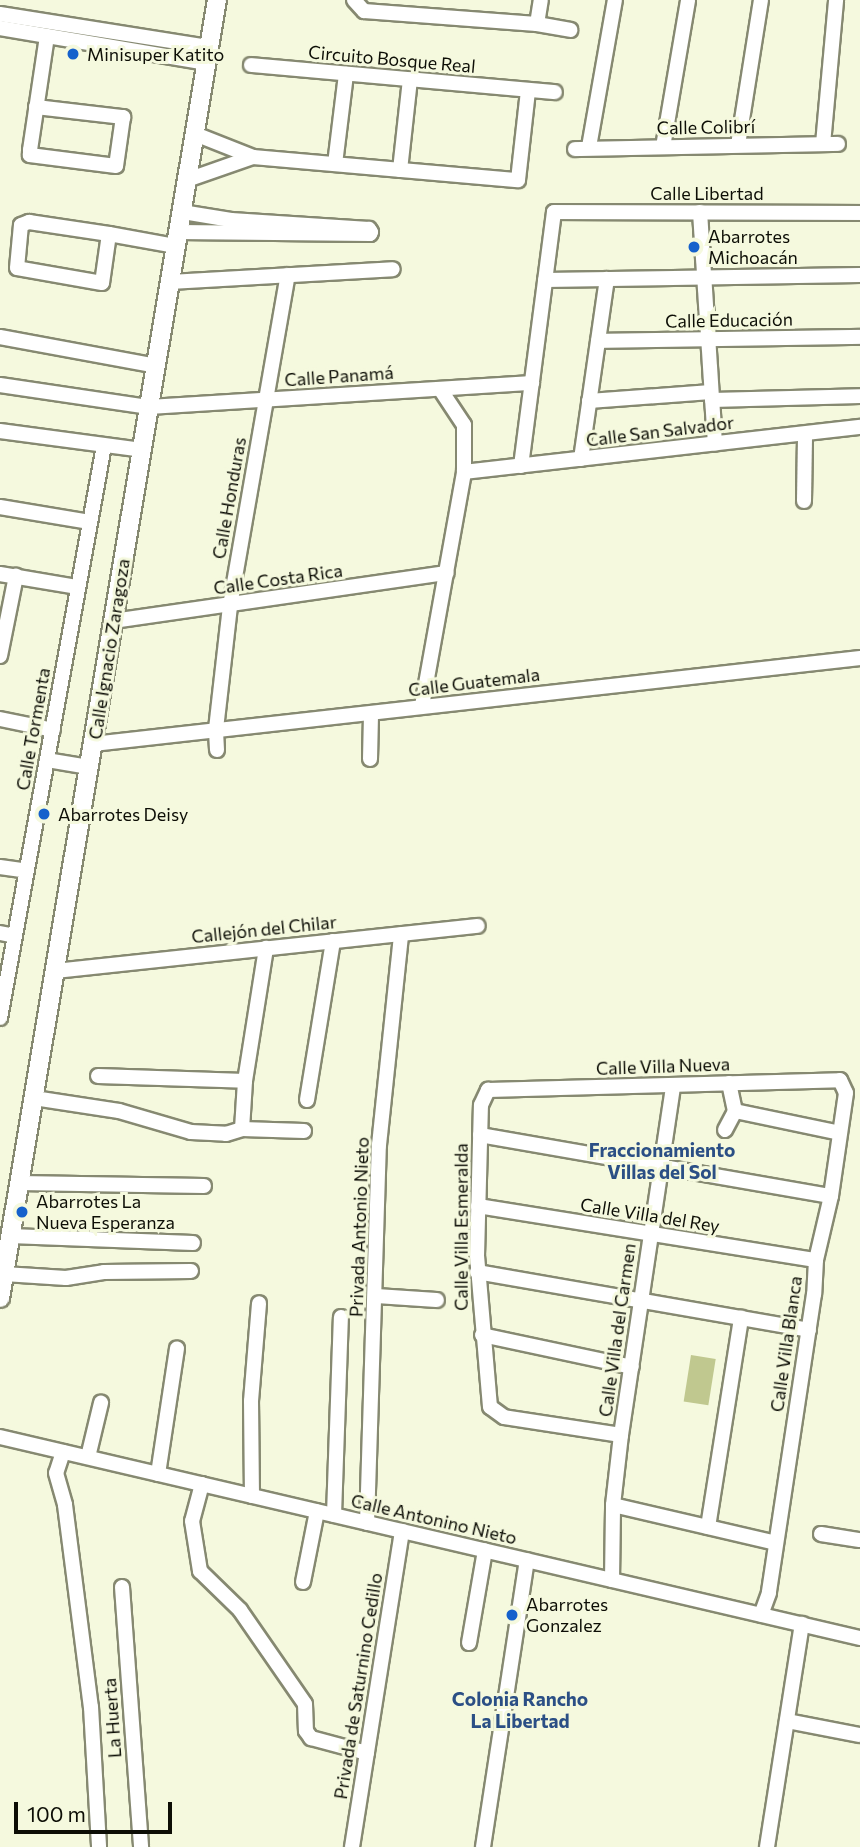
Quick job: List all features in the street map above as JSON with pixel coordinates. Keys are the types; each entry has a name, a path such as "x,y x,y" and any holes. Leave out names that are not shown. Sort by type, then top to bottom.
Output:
{"main road":[{"name":"Calle Ignacio Zaragoza","path":"0,1298 217,0"}],"street":[{"path":"354,0 364,10 537,24 570,30"},
{"path":"537,24 541,0"},
{"name":"Calle Colibrí","path":"615,0 582,148 831,144 836,0"},
{"path":"663,147 688,0"},
{"path":"738,145 761,0"},
{"path":"0,14 133,35 208,55"},
{"path":"0,28 130,51 208,55"},
{"path":"130,51 133,35"},
{"path":"36,107 122,117 116,166 30,155 36,107 47,36"},
{"name":"Circuito Bosque Real","path":"251,65 555,92"},
{"path":"335,164 346,74"},
{"path":"400,170 410,80"},
{"path":"195,134 253,157 518,180 528,91"},
{"path":"187,180 253,157"},
{"path":"109,234 102,283 17,268 23,223 177,239 230,227 369,229 372,232 230,227 182,212"},
{"name":"Calle Libertad","path":"545,280 554,212 860,213"},
{"path":"700,212 715,444"},
{"path":"170,282 393,269"},
{"name":"Calle Honduras","path":"217,750 215,729 230,606 288,275"},
{"path":"521,466 545,280 860,275"},
{"path":"581,459 607,279"},
{"path":"0,337 156,366"},
{"name":"Calle Educación","path":"598,341 860,337"},
{"name":"Calle Panamá","path":"0,385 149,407 532,383"},
{"path":"422,706 464,472 464,425 440,389"},
{"path":"589,401 712,396 860,396"},
{"name":"Calle San Salvador","path":"464,472 860,427"},
{"path":"0,431 142,450"},
{"path":"804,501 805,433"},
{"name":"Calle Tormenta","path":"0,1018 104,446"},
{"path":"0,507 90,522"},
{"name":"Calle Costa Rica","path":"113,621 447,573"},
{"path":"0,574 79,587"},
{"path":"0,656 16,576"},
{"name":"Calle Guatemala","path":"48,755 91,756 215,729 372,715 422,706 860,658"},
{"path":"370,760 372,715"},
{"path":"0,719 52,730"},
{"path":"0,867 27,871"},
{"name":"Callejón del Chilar","path":"55,971 478,926"},
{"path":"0,933 15,936"},
{"name":"Privada Antonio Nieto","path":"367,1523 379,1145 401,934"},
{"path":"307,1100 333,941"},
{"path":"242,1129 245,1081 265,948"},
{"path":"98,1076 142,1075 245,1081"},
{"name":"Calle Villa Nueva","path":"488,1090 673,1087 840,1080"},
{"name":"Calle Villa Blanca","path":"761,1615 769,1593 809,1330 816,1260 831,1196 846,1093 840,1080"},
{"path":"726,1130 735,1111 729,1083"},
{"name":"Calle Villa del Carmen","path":"612,1580 613,1505 621,1435 673,1087"},
{"name":"Calle Villa Esmeralda","path":"488,1090 481,1105 477,1272 490,1407 504,1417 621,1435"},
{"path":"34,1098 119,1111 191,1132 226,1134 242,1129 304,1131"},
{"path":"735,1111 840,1133"},
{"path":"480,1135 831,1196"},
{"path":"19,1183 204,1186"},
{"name":"Calle Villa del Rey","path":"478,1206 651,1236 816,1260"},
{"path":"10,1236 193,1243"},
{"path":"4,1274 66,1278 104,1272 191,1271"},
{"path":"477,1272 809,1330"},
{"path":"376,1296 437,1300"},
{"path":"252,1496 251,1401 259,1303"},
{"path":"334,1515 341,1317"},
{"path":"708,1528 741,1318"},
{"path":"482,1335 632,1367"},
{"path":"155,1473 177,1348"},
{"path":"88,1457 101,1403"},
{"path":"155,1473 162,1414"},
{"name":"Calle Antonino Nieto","path":"0,1437 860,1638"},
{"path":"63,1451 56,1473 65,1505 91,1707 99,1847"},
{"path":"202,1484 192,1521 200,1571 240,1610 285,1679 305,1704 306,1731 311,1738 367,1753"},
{"path":"613,1505 776,1544"},
{"path":"303,1582 317,1511"},
{"name":"Privada de Saturnino Cedillo","path":"352,1847 402,1531"},
{"path":"821,1534 860,1540"},
{"path":"470,1643 485,1550"},
{"path":"483,1847 527,1560"},
{"name":"La Huerta","path":"122,1587 141,1847"},
{"path":"767,1847 802,1625"},
{"path":"787,1721 860,1735"}],"green space":[{"path":"691,1355 716,1359 708,1405 684,1401"}],"place":[{"name":"Minisuper Katito","path":"73,54"},
{"name":"Abarrotes Michoacán","path":"694,247"},
{"name":"Abarrotes Deisy","path":"44,814"},
{"name":"Abarrotes La Nueva Esperanza","path":"22,1212"},
{"name":"Abarrotes Gonzalez","path":"512,1615"}],"district":[{"name":"Fraccionamiento Villas del Sol","path":"662,1161"},
{"name":"Colonia Rancho La Libertad","path":"520,1710"}]}
